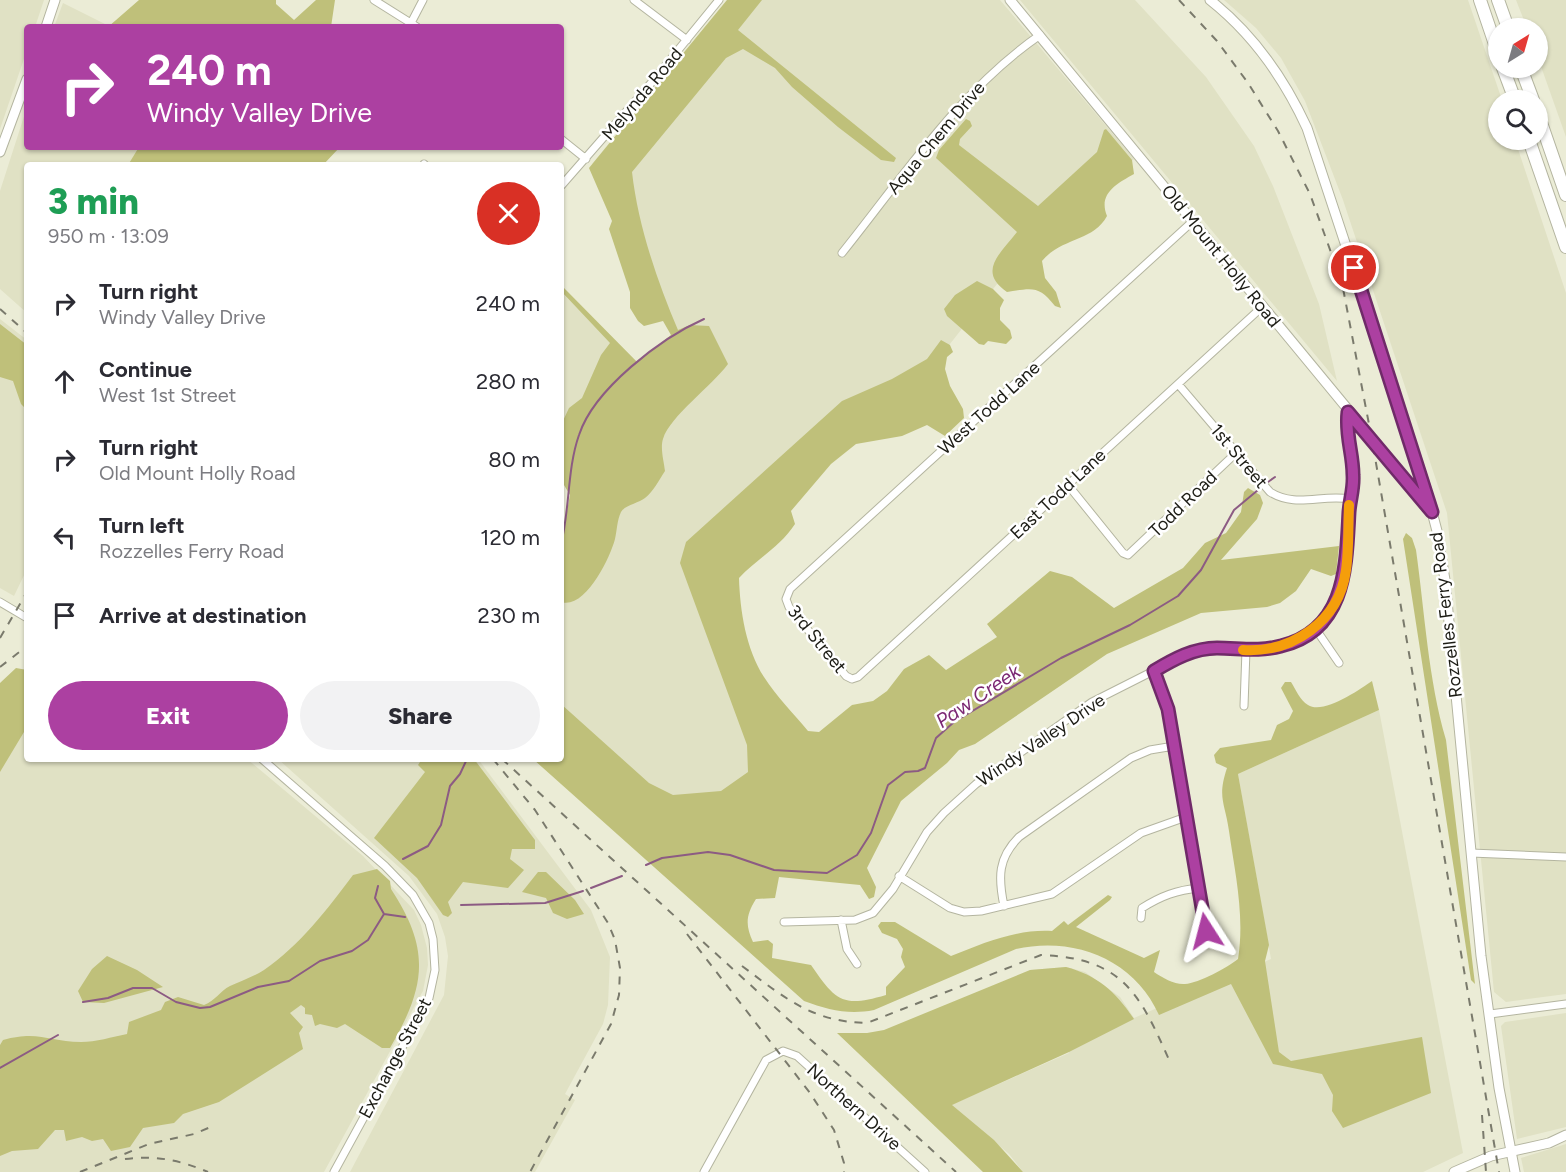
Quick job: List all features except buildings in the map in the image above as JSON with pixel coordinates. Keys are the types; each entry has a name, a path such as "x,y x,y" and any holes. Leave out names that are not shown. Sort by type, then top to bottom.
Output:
{"highway":[{"path":"1480,0 1488,24"},
{"path":"1498,0 1504,18"},
{"path":"1548,143 1566,195"},
{"path":"1532,150 1566,247"}],"street":[{"path":"47,24 55,0"},
{"path":"374,0 412,24"},
{"path":"414,24 423,0"},
{"path":"634,0 687,40"},
{"name":"Melynda Road","path":"564,183 719,0"},
{"name":"Old Mount Holly Road","path":"1010,0 1432,512"},
{"name":"Rozzelles Ferry Road","path":"1210,0 1263,52 1288,91 1307,128 1432,512 1445,580 1471,853 1490,1014 1515,1172"},
{"name":"Aqua Chem Drive","path":"842,253 976,89 1005,61 1040,35"},
{"path":"0,152 24,87"},
{"path":"564,141 586,159"},
{"name":"West Todd Lane","path":"786,596 790,589 1193,221"},
{"name":"East Todd Lane","path":"852,679 858,677 874,663 1262,307"},
{"name":"1st Street","path":"1178,384 1264,487 1279,498 1302,501 1333,496 1350,499"},
{"name":"Windy Valley Drive","path":"784,922 855,920 873,913 927,832 944,813 976,784 1078,711 1173,660 1199,650 1216,648 1246,650 1283,646 1315,628 1332,607 1343,584 1353,472 1346,435 1348,412"},
{"name":"Todd Road","path":"1068,485 1123,553 1128,555 1236,453"},
{"name":"3rd Street","path":"786,596 789,607 852,679"},
{"path":"0,603 24,616"},
{"path":"1315,628 1340,663"},
{"path":"1244,706 1246,650"},
{"path":"1154,671 1168,709 1199,888 1206,931 1200,938"},
{"path":"1004,906 998,878 1000,868 1010,846 1019,837 1131,758 1150,750 1174,746"},
{"name":"Exchange Street","path":"265,762 403,882 422,909 433,939 435,970 429,998 334,1172"},
{"path":"899,876 950,908 964,912 981,911 1052,894 1141,833 1186,817"},
{"path":"1471,853 1566,857"},
{"path":"1141,918 1142,908 1161,897 1179,890 1199,888"},
{"path":"841,920 847,949 857,964"},
{"path":"1490,1014 1566,1004"},
{"name":"Northern Drive","path":"704,1172 766,1060 778,1052 788,1052 797,1056 925,1172"},
{"path":"1454,1172 1491,1156 1549,1143 1566,1135"}],"shaded area":[{"path":"0,0 44,0 36,24 24,24 24,59 0,129"},
{"path":"727,0 1000,0 1134,159 1030,242 888,423 853,411 702,561 800,796 719,829 564,748 564,528 571,489 564,479 564,288 637,362 673,334 592,164"},
{"path":"1020,0 1135,0 1206,77 1254,146 1273,186 1319,304 1337,381"},
{"path":"1224,0 1468,0 1488,59 1488,78 1495,78 1499,90 1488,90 1488,150 1518,150 1566,293 1566,994 1506,1002 1494,992 1447,513 1343,200 1305,101 1281,58 1256,28"},
{"path":"1516,0 1566,0 1566,137 1545,78 1548,78 1548,18 1523,18"},
{"path":"63,3 105,24 55,24"},
{"path":"24,116 24,150 190,150 205,162 24,162 24,310 0,289 0,191"},
{"path":"0,319 24,338 24,575 14,596 0,588"},
{"path":"24,686 24,762 251,762 363,856 414,910 427,948 428,965 423,991 324,1172 0,1172 0,731"},
{"path":"1379,710 1463,1153 1423,1172 1023,1172 1009,1154 951,1105 1069,1053 1030,970 1066,967 1085,972 1120,997 1134,1018 1271,959 1238,774"},
{"path":"281,762 480,762 591,910 610,957 608,1005 603,1024 565,1094 575,1100 535,1172 350,1172 444,995 448,956 445,937 437,914 409,876"},
{"path":"1566,1013 1566,1127 1517,1139 1501,1026 1505,1022"},
{"path":"1566,1144 1566,1172 1524,1172 1521,1158"}],"green space":[{"path":"139,0 276,0 276,4 294,20 316,0 335,0 331,24 111,24"},
{"path":"727,0 762,0 738,30 896,158 894,162 881,160 838,127 792,87 775,68 743,49 726,58 632,172 649,252 678,330 690,325 709,326 728,364 682,411 667,430 662,447 665,471 648,495 621,512 612,547 595,581 579,598 564,602 564,528 570,495 564,485 564,419 569,408 582,398 601,355 610,343 564,294 564,288 637,362 671,335 663,321 644,326 630,308 630,292 609,229 612,221 589,168"},
{"path":"966,119 972,126 960,139 959,145 1038,206 1097,152 1106,129 1132,160 1134,174 1110,190 1105,202 1107,216 1101,224 1094,231 1050,253 1042,261 1045,278 1056,292 1061,308 1055,306 1039,291 1029,289 1007,292 993,277 993,269 999,254 1017,232 936,158 939,150"},
{"path":"137,150 337,150 326,162 130,162"},
{"path":"977,281 993,289 1004,300 1000,308 1000,320 1010,330 1012,338 1006,344 988,341 984,345 979,344 947,316 944,309 955,295"},
{"path":"0,324 24,343 24,407 13,381 0,377"},
{"path":"941,340 950,345 953,352 947,357 945,369 950,386 963,409 964,418 945,436 927,425 902,436 856,444 831,464 791,511 795,524 789,532 739,578 745,629 758,666 774,691 808,731 819,732 852,705 873,701 887,691 904,669 929,655 946,670 997,637 987,624 1050,571 1072,577 1114,608 1183,568 1205,543 1226,533 1241,512 1244,492 1248,488 1260,495 1263,503 1257,519 1221,560 1339,546 1336,574 1331,576 1311,569 1296,591 1280,603 1267,607 1201,613 1107,654 975,744 959,750 947,763 901,801 867,868 876,887 874,897 869,899 860,885 779,877 775,898 756,899 750,910 748,925 753,942 768,940 773,944 772,958 811,965 834,994 850,1001 859,1001 886,995 886,987 905,967 901,957 903,949 897,939 882,933 878,926 881,922 895,922 951,956 1013,935 1052,931 1064,921 1068,925 1108,895 1112,897 1110,900 1076,927 1144,958 1160,950 1154,972 1169,981 1185,984 1205,978 1238,959 1240,943 1238,895 1222,793 1227,768 1216,763 1214,755 1220,748 1271,740 1277,725 1289,719 1293,711 1281,688 1285,682 1291,682 1298,695 1308,705 1322,707 1341,700 1372,681 1379,710 1238,774 1269,945 1265,961 1279,1052 1291,1061 1422,1037 1431,1093 1343,1128 1332,1111 1333,1095 1322,1074 1273,1064 1231,984 1159,1015 1148,995 1134,979 1118,966 1079,949 1037,946 1016,949 874,1010 839,1011 804,1001 536,762 564,762 564,707 649,783 673,795 721,791 748,772 747,745 680,563 686,542 842,401 892,379 927,359"},
{"path":"1406,533 1412,538 1416,550 1431,670 1446,740 1475,984 1471,980 1403,539"},
{"path":"16,668 24,669 24,732 0,772 0,683"},
{"path":"420,762 476,762 535,840 535,849 512,849 510,859 524,870 508,888 463,882 448,902 452,913 448,917 443,915 417,878 374,838 425,772 418,765"},
{"path":"377,869 390,881 391,889 413,931 418,950 417,987 411,1006 390,1048 382,1048 345,1024 337,1028 320,1024 315,1026 312,1015 305,1014 305,1008 301,1005 290,1013 303,1027 299,1033 303,1049 219,1102 183,1114 174,1123 143,1128 130,1147 111,1151 103,1139 92,1141 82,1137 66,1141 64,1130 55,1130 38,1149 12,1151 0,1156 0,1045 3,1040 35,1036 70,1042 87,1042 127,1034 129,1022 161,1010 165,1002 178,997 204,1005 226,988 264,970 289,950 323,914 353,875"},
{"path":"538,872 546,872 575,900 584,914 567,919 553,913 546,898 522,892"},
{"path":"107,956 137,970 163,987 104,1003 83,1002 78,991 92,969"},
{"path":"1066,967 1077,970 1105,986 1134,1019 1069,1052 952,1105 994,1140 1023,1172 983,1172 837,1033 867,1033 884,1030 1030,970"}],"waterway":[{"path":"564,528 575,448 587,418 599,400 614,383 650,352 704,319"},
{"name":"Paw Creek","path":"1268,482 1275,477"},
{"name":"Paw Creek","path":"646,865 662,858 708,852 730,855 774,870 827,873 857,855 871,833 888,785 905,772 925,768 936,738 954,722 1061,658 1130,625 1178,596 1201,570 1234,510 1258,490"},
{"path":"403,859 428,846 441,825 450,786 460,774 466,762"},
{"name":"Paw Creek","path":"591,888 622,876"},
{"path":"378,886 375,898 384,914"},
{"name":"Paw Creek","path":"461,905 545,903 583,891"},
{"name":"Paw Creek","path":"384,914 405,917"},
{"name":"Paw Creek","path":"83,1002 108,998 133,988 152,988 176,1002 200,1008 210,1007 258,987 289,981 320,961 352,951 368,940 384,914"},
{"name":"Paw Creek","path":"0,1068 58,1035"}],"railway":[{"path":"1179,0 1217,41 1248,83 1278,131 1310,194 1342,283 1372,440 1499,1172"},
{"path":"0,309 24,330"},
{"path":"0,638 24,597"},
{"path":"0,667 24,648"},
{"path":"495,762 535,810 608,923 615,940 620,968 619,995 611,1024 530,1172"},
{"path":"505,762 956,1172"},
{"path":"687,934 810,1093 834,1130 844,1163 844,1172"},
{"path":"742,966 786,998 815,1013 848,1022 867,1023 1041,955 1092,963 1110,972 1138,999 1170,1062"},
{"path":"1482,1115 1486,1172"},
{"path":"80,1172 149,1144 194,1134 213,1126"},
{"path":"125,1159 167,1159 208,1172"}],"slow traffic":[{"path":"1243,650 1270,649 1294,642 1323,620 1343,584 1346,570 1349,505"}],"route":[{"path":"1206,931 1168,709 1154,671 1173,660 1199,650 1216,648 1258,650 1283,646 1304,636 1323,620 1338,596 1346,570 1353,481 1346,435 1348,412 1432,512 1354,268"}]}
